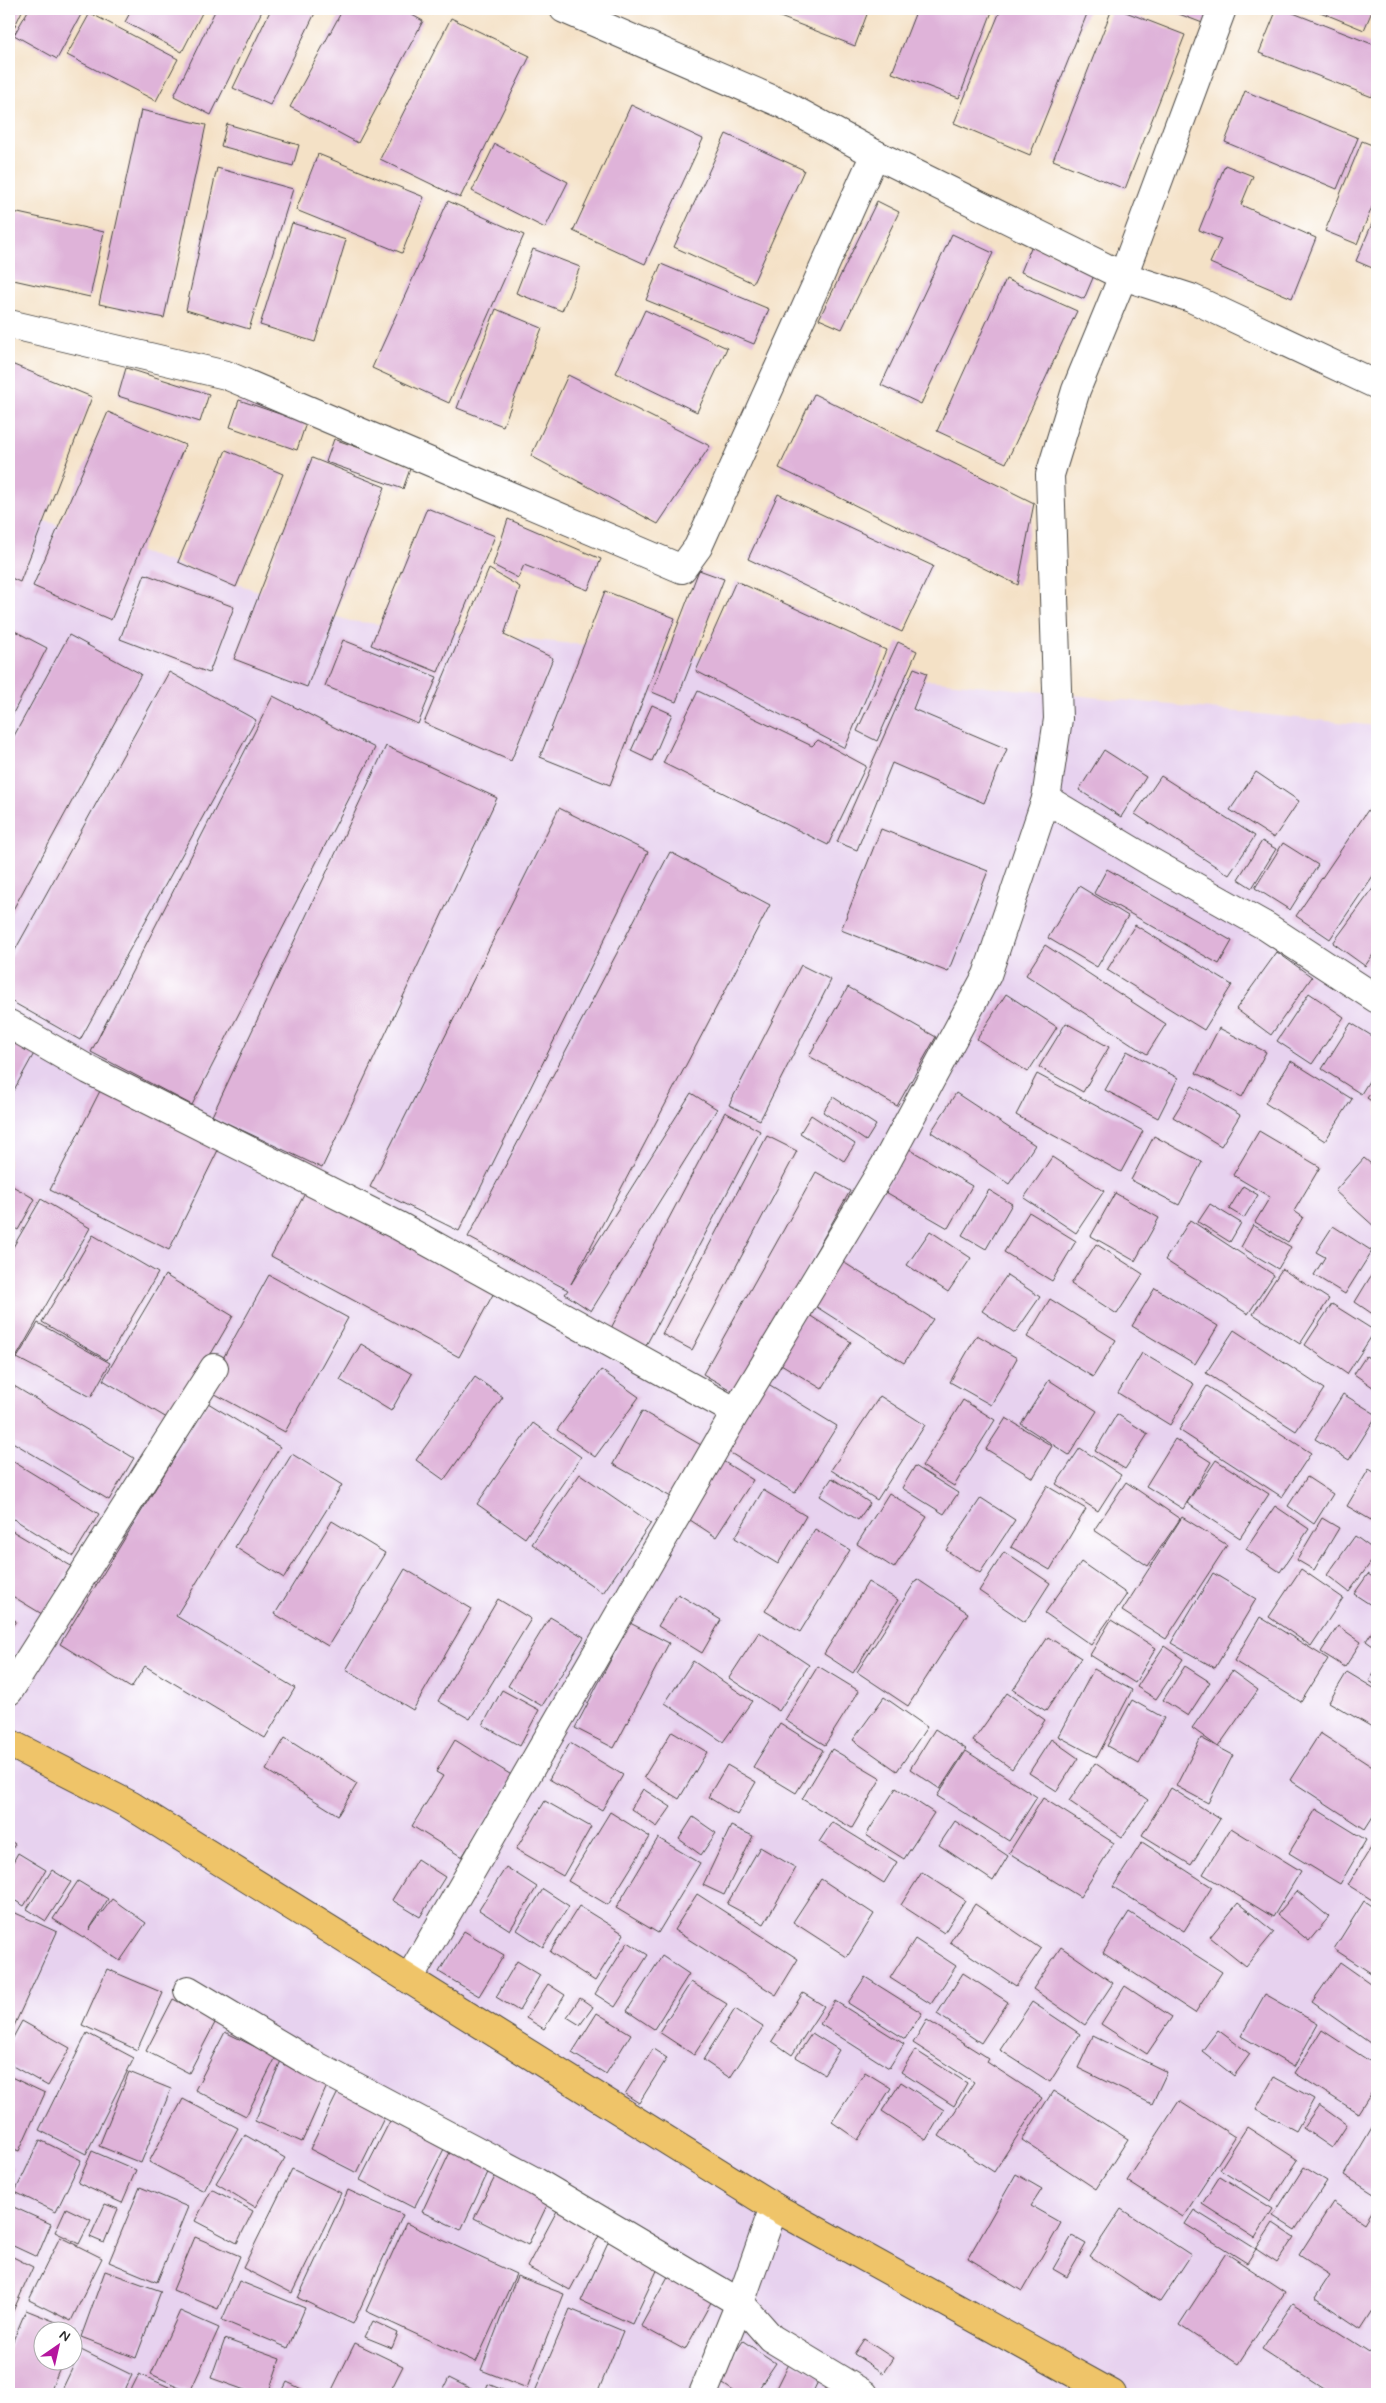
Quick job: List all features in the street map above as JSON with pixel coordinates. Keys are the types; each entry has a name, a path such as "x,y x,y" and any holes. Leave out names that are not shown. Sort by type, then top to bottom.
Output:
{"main road":[{"path":"9,1744 130,1805 774,2207 1112,2394"}],"street":[{"path":"564,9 783,104 875,154 1123,276 1191,298 1377,385"},
{"path":"409,1979 736,1412 885,1165 986,975 1046,798 1058,720 1050,475 1076,390 1123,276 1222,9"},
{"path":"9,324 226,374 682,569 698,548 875,154"},
{"path":"1046,798 1150,862 1267,927 1377,999"},
{"path":"9,1024 89,1070 399,1226 736,1412"},
{"path":"9,1691 214,1368"},
{"path":"188,1990 309,2062 536,2182 740,2303 771,2338 864,2394"},
{"path":"703,2394 740,2303 774,2207"}],"shaded area":[{"path":"9,509 350,621 1377,726 1377,2394 9,2394"}],"building":[{"path":"9,9 23,9 9,38"},
{"path":"29,9 84,9 57,59 14,35"},
{"path":"132,9 204,9 182,52 125,22"},
{"path":"216,9 263,9 211,115 174,96"},
{"path":"271,9 317,9 270,105 233,88"},
{"path":"343,9 401,9 423,21 358,143 290,107"},
{"path":"778,9 869,9 855,46 775,15"},
{"path":"917,9 993,9 959,98 892,73"},
{"path":"1001,9 1089,9 1030,155 954,123"},
{"path":"1112,9 1118,9 1185,35 1125,189 1053,160"},
{"path":"1166,9 1211,9 1205,24"},
{"path":"1277,9 1283,9 1377,46 1377,85 1372,97 1259,53"},
{"path":"1313,9 1373,9 1364,30"},
{"path":"90,13 178,59 156,101 67,55"},
{"path":"451,18 530,56 460,198 380,159"},
{"path":"1245,91 1358,138 1337,189 1225,142"},
{"path":"631,105 703,139 645,264 573,231"},
{"path":"141,110 206,125 164,318 99,304"},
{"path":"227,124 299,145 293,166 221,146"},
{"path":"726,134 804,170 753,283 674,247"},
{"path":"1362,141 1377,147 1377,195 1357,244 1325,231"},
{"path":"495,144 568,182 545,228 472,191"},
{"path":"318,154 424,197 402,253 296,210"},
{"path":"1225,165 1253,176 1241,205 1316,238 1292,298 1210,263 1221,239 1199,230"},
{"path":"217,168 293,189 249,329 186,310"},
{"path":"448,201 524,235 449,403 372,368"},
{"path":"877,201 899,212 842,329 819,319"},
{"path":"9,211 104,232 90,297 9,279"},
{"path":"1377,212 1377,270 1356,261"},
{"path":"292,223 346,240 315,342 260,325"},
{"path":"952,234 993,253 921,404 881,385"},
{"path":"1032,245 1095,273 1084,299 1021,272"},
{"path":"533,249 580,267 562,311 516,293"},
{"path":"661,264 769,309 754,344 646,300"},
{"path":"1006,279 1077,311 1006,463 937,431"},
{"path":"496,309 542,328 503,426 457,408"},
{"path":"645,310 727,348 697,412 616,373"},
{"path":"9,363 92,397 20,582 9,577"},
{"path":"126,368 209,394 200,422 118,396"},
{"path":"568,375 710,446 658,524 531,456"},
{"path":"814,394 1034,503 1018,585 779,468"},
{"path":"239,400 306,423 297,450 230,427"},
{"path":"108,412 185,445 111,620 33,586"},
{"path":"334,439 411,466 403,489 326,462"},
{"path":"226,450 283,474 236,587 178,562"},
{"path":"312,458 385,487 307,687 234,659"},
{"path":"778,494 933,566 902,632 748,559"},
{"path":"427,508 495,536 438,672 371,645"},
{"path":"508,519 601,559 588,590 524,565 518,578 493,565"},
{"path":"489,569 520,587 504,635 553,658 511,761 424,723"},
{"path":"699,570 724,579 676,702 652,692"},
{"path":"145,574 234,607 209,673 120,639"},
{"path":"736,581 886,650 845,748 696,671"},
{"path":"605,591 675,618 610,785 540,757"},
{"path":"9,628 47,648 9,721"},
{"path":"69,635 141,674 9,917 9,745"},
{"path":"343,640 437,677 418,724 325,686"},
{"path":"898,642 917,651 877,741 857,731"},
{"path":"914,668 927,673 913,709 1007,749 984,803 892,763 857,850 837,842"},
{"path":"169,672 256,720 80,1040 9,1000 9,961"},
{"path":"698,691 812,746 818,740 866,766 828,845 663,763"},
{"path":"273,696 375,748 192,1105 91,1052"},
{"path":"652,705 672,714 652,761 631,751"},
{"path":"386,746 497,798 322,1168 212,1116"},
{"path":"1104,750 1146,777 1121,817 1079,790"},
{"path":"1256,772 1299,801 1274,838 1230,810"},
{"path":"1161,776 1255,836 1229,875 1135,814"},
{"path":"559,808 648,852 459,1231 370,1187"},
{"path":"1368,810 1377,816 1377,870 1330,939 1296,916"},
{"path":"881,829 988,871 948,972 841,930"},
{"path":"1262,841 1276,849 1252,888 1238,879"},
{"path":"1283,843 1318,865 1290,910 1255,888"},
{"path":"670,852 770,905 571,1284 691,1093 717,1109 591,1311 565,1294 568,1290 468,1237"},
{"path":"1107,869 1232,941 1219,964 1094,893"},
{"path":"1377,883 1377,949 1365,966 1333,943"},
{"path":"1079,886 1128,916 1097,967 1048,938"},
{"path":"1135,925 1232,985 1204,1030 1107,970"},
{"path":"1045,945 1166,1024 1147,1054 1026,975"},
{"path":"1277,952 1312,977 1271,1035 1236,1009"},
{"path":"801,965 831,980 760,1120 729,1105"},
{"path":"848,987 936,1037 897,1106 809,1056"},
{"path":"1309,993 1344,1017 1312,1064 1277,1041"},
{"path":"1006,994 1057,1027 1028,1072 977,1039"},
{"path":"1066,1023 1109,1047 1083,1092 1039,1067"},
{"path":"1351,1023 1377,1039 1377,1068 1361,1094 1322,1069"},
{"path":"1219,1028 1266,1052 1242,1097 1196,1073"},
{"path":"9,1032 37,1048 9,1099"},
{"path":"1127,1051 1178,1078 1158,1118 1105,1090"},
{"path":"1291,1061 1352,1099 1325,1141 1265,1103"},
{"path":"1037,1074 1143,1131 1121,1172 1016,1115"},
{"path":"1377,1085 1377,1105 1367,1098"},
{"path":"1192,1086 1240,1115 1221,1146 1173,1117"},
{"path":"102,1087 220,1146 169,1250 50,1190"},
{"path":"956,1093 1035,1145 1009,1184 931,1132"},
{"path":"833,1097 876,1125 866,1141 823,1112"},
{"path":"725,1112 760,1131 643,1351 609,1332"},
{"path":"811,1115 855,1144 844,1161 800,1133"},
{"path":"1259,1131 1320,1167 1294,1211 1303,1217 1288,1242 1255,1222 1270,1197 1233,1175"},
{"path":"767,1136 797,1151 692,1350 662,1334"},
{"path":"1154,1136 1202,1162 1179,1205 1131,1180"},
{"path":"909,1149 972,1186 948,1228 884,1191"},
{"path":"1052,1157 1104,1191 1076,1233 1024,1198"},
{"path":"1364,1158 1377,1169 1377,1229 1335,1191"},
{"path":"816,1172 850,1191 736,1393 703,1374"},
{"path":"9,1184 35,1199 18,1230 9,1225"},
{"path":"309,1186 497,1287 459,1357 271,1256"},
{"path":"1243,1186 1258,1195 1244,1218 1229,1209"},
{"path":"989,1190 1012,1204 986,1249 962,1235"},
{"path":"1115,1193 1159,1218 1135,1261 1091,1236"},
{"path":"41,1199 90,1228 9,1370 9,1254"},
{"path":"1210,1204 1241,1223 1230,1242 1198,1222"},
{"path":"1029,1212 1076,1241 1052,1281 1004,1252"},
{"path":"1190,1220 1274,1275 1248,1314 1165,1260"},
{"path":"1253,1225 1291,1247 1278,1269 1241,1247"},
{"path":"1333,1226 1372,1251 1345,1294 1314,1275 1325,1257 1316,1252"},
{"path":"930,1231 971,1258 948,1292 907,1265"},
{"path":"93,1235 158,1273 107,1360 42,1322"},
{"path":"1096,1244 1143,1274 1117,1314 1071,1284"},
{"path":"840,1260 933,1319 904,1363 812,1304"},
{"path":"1377,1266 1377,1317 1355,1302"},
{"path":"1282,1269 1329,1299 1300,1344 1253,1314"},
{"path":"165,1275 233,1316 172,1421 103,1380"},
{"path":"269,1275 348,1318 285,1432 206,1389"},
{"path":"1007,1275 1040,1297 1015,1333 982,1311"},
{"path":"1155,1288 1218,1326 1195,1364 1132,1326"},
{"path":"1050,1299 1116,1340 1093,1377 1027,1337"},
{"path":"1332,1304 1375,1331 1347,1374 1305,1345"},
{"path":"806,1313 851,1342 822,1389 776,1361"},
{"path":"38,1323 110,1363 91,1397 17,1358"},
{"path":"1234,1330 1324,1389 1296,1431 1206,1373"},
{"path":"977,1335 1017,1358 991,1405 950,1382"},
{"path":"361,1344 412,1374 391,1411 340,1380"},
{"path":"1142,1353 1194,1384 1170,1425 1118,1393"},
{"path":"1366,1356 1377,1363 1377,1390 1354,1374"},
{"path":"601,1370 639,1397 595,1457 557,1430"},
{"path":"475,1377 503,1397 444,1480 416,1460"},
{"path":"1049,1380 1097,1411 1069,1455 1021,1424"},
{"path":"765,1382 837,1426 795,1493 724,1449"},
{"path":"9,1383 134,1458 109,1500 9,1440"},
{"path":"1207,1386 1311,1453 1282,1497 1179,1430"},
{"path":"1343,1394 1377,1415 1349,1460 1315,1439"},
{"path":"880,1396 925,1425 877,1500 831,1470"},
{"path":"963,1400 995,1420 954,1486 922,1466"},
{"path":"208,1403 280,1447 176,1616 295,1688 265,1738 145,1666 131,1688 60,1644"},
{"path":"642,1411 701,1445 671,1497 613,1464"},
{"path":"1117,1414 1148,1434 1125,1469 1095,1451"},
{"path":"1006,1418 1052,1446 1033,1478 986,1449"},
{"path":"533,1423 581,1457 525,1538 477,1504"},
{"path":"1175,1439 1211,1462 1183,1509 1146,1486"},
{"path":"1080,1448 1121,1475 1098,1511 1056,1484"},
{"path":"292,1454 342,1485 284,1578 235,1547"},
{"path":"718,1458 753,1480 716,1537 681,1514"},
{"path":"9,1459 99,1514 73,1556 9,1516"},
{"path":"1216,1460 1269,1494 1240,1538 1187,1503"},
{"path":"915,1466 958,1493 944,1514 902,1488"},
{"path":"1369,1469 1377,1474 1377,1511 1371,1520 1347,1506"},
{"path":"580,1474 651,1523 603,1593 532,1544"},
{"path":"1307,1477 1333,1494 1314,1524 1288,1506"},
{"path":"832,1478 870,1503 858,1520 820,1496"},
{"path":"1126,1482 1180,1519 1148,1566 1094,1530"},
{"path":"1047,1486 1086,1509 1050,1570 1011,1547"},
{"path":"763,1490 806,1516 778,1564 735,1538"},
{"path":"889,1493 927,1517 894,1568 857,1544"},
{"path":"981,1498 1015,1520 980,1573 946,1550"},
{"path":"1275,1506 1309,1529 1280,1572 1246,1549"},
{"path":"1182,1517 1227,1545 1166,1639 1122,1611"},
{"path":"1322,1518 1339,1528 1314,1570 1297,1560"},
{"path":"332,1521 385,1553 328,1646 275,1614"},
{"path":"9,1529 71,1566 42,1614 9,1594"},
{"path":"815,1529 850,1550 800,1632 765,1611"},
{"path":"1355,1536 1377,1552 1377,1554 1349,1592 1327,1575"},
{"path":"1004,1552 1050,1583 1025,1622 979,1591"},
{"path":"1081,1562 1127,1594 1091,1645 1045,1613"},
{"path":"405,1569 472,1609 413,1710 346,1670"},
{"path":"1301,1569 1343,1598 1311,1646 1269,1617"},
{"path":"1213,1573 1256,1599 1215,1668 1171,1643"},
{"path":"1368,1574 1377,1580 1377,1602 1374,1607 1354,1594"},
{"path":"917,1579 968,1613 908,1706 857,1672"},
{"path":"868,1582 898,1600 853,1673 824,1654"},
{"path":"678,1594 721,1620 702,1653 658,1626"},
{"path":"498,1599 531,1619 470,1719 438,1701"},
{"path":"9,1616 16,1621 9,1631"},
{"path":"550,1617 584,1637 542,1706 508,1686"},
{"path":"1260,1617 1328,1659 1301,1702 1234,1661"},
{"path":"1111,1620 1156,1648 1135,1683 1090,1655"},
{"path":"630,1623 669,1643 614,1748 575,1728"},
{"path":"1377,1624 1377,1649 1366,1641"},
{"path":"1338,1626 1361,1642 1345,1667 1321,1652"},
{"path":"759,1632 809,1665 779,1711 729,1678"},
{"path":"1048,1637 1081,1658 1046,1711 1013,1690"},
{"path":"1164,1646 1183,1659 1156,1699 1137,1687"},
{"path":"693,1661 752,1701 723,1742 665,1703"},
{"path":"818,1666 859,1691 825,1745 785,1720"},
{"path":"1185,1666 1210,1682 1188,1716 1163,1700"},
{"path":"1094,1669 1132,1690 1097,1757 1058,1736"},
{"path":"1377,1669 1377,1686 1369,1681"},
{"path":"1232,1671 1258,1690 1218,1747 1192,1728"},
{"path":"1347,1672 1377,1690 1377,1719 1372,1727 1329,1702"},
{"path":"502,1690 539,1710 520,1746 483,1725"},
{"path":"1007,1693 1045,1720 1012,1769 973,1741"},
{"path":"884,1697 927,1727 897,1771 853,1740"},
{"path":"1132,1700 1164,1718 1139,1764 1107,1746"},
{"path":"780,1723 823,1750 796,1793 753,1767"},
{"path":"935,1729 966,1749 940,1789 910,1769"},
{"path":"672,1731 707,1752 679,1799 644,1777"},
{"path":"1320,1733 1377,1770 1377,1810 1365,1829 1290,1780"},
{"path":"285,1738 357,1784 338,1815 266,1770"},
{"path":"1201,1738 1233,1755 1208,1803 1176,1786"},
{"path":"1051,1739 1078,1758 1057,1791 1029,1773"},
{"path":"455,1740 513,1776 462,1857 412,1826 443,1776 436,1772"},
{"path":"570,1743 623,1775 602,1810 549,1779"},
{"path":"832,1749 881,1778 852,1828 802,1799"},
{"path":"966,1751 1037,1797 1009,1841 937,1796"},
{"path":"1095,1763 1148,1800 1122,1837 1069,1801"},
{"path":"727,1765 756,1782 737,1815 708,1797"},
{"path":"896,1788 934,1813 904,1859 866,1835"},
{"path":"1171,1788 1220,1819 1191,1865 1142,1835"},
{"path":"643,1789 671,1807 657,1827 631,1809"},
{"path":"1043,1798 1114,1843 1080,1897 1009,1853"},
{"path":"545,1801 591,1827 563,1876 516,1849"},
{"path":"1316,1809 1366,1840 1340,1884 1289,1853"},
{"path":"610,1812 650,1837 608,1905 568,1881"},
{"path":"693,1817 716,1833 701,1855 679,1839"},
{"path":"955,1821 1008,1856 993,1881 939,1845"},
{"path":"832,1822 897,1862 884,1883 819,1842"},
{"path":"731,1826 753,1836 724,1895 703,1885"},
{"path":"1231,1828 1301,1871 1273,1917 1203,1874"},
{"path":"658,1838 700,1863 658,1933 616,1908"},
{"path":"1377,1838 1377,1903 1348,1885"},
{"path":"9,1840 15,1844 9,1855"},
{"path":"1142,1842 1212,1887 1184,1931 1113,1887"},
{"path":"760,1847 796,1868 764,1924 727,1904"},
{"path":"18,1853 46,1870 24,1906 9,1897 9,1869"},
{"path":"417,1859 445,1877 420,1917 392,1900"},
{"path":"506,1867 537,1887 510,1930 479,1910"},
{"path":"52,1870 71,1882 46,1921 27,1909"},
{"path":"922,1872 965,1900 944,1933 901,1905"},
{"path":"821,1879 874,1914 847,1957 793,1922"},
{"path":"78,1881 108,1899 89,1930 112,1899 146,1923 120,1961 85,1937 83,1938 53,1919"},
{"path":"543,1889 569,1906 543,1947 517,1930"},
{"path":"1297,1891 1329,1917 1309,1941 1277,1915"},
{"path":"697,1894 798,1959 776,1995 674,1930"},
{"path":"1364,1901 1377,1910 1377,1977 1334,1949"},
{"path":"1238,1903 1274,1932 1246,1966 1210,1937"},
{"path":"975,1904 1041,1949 1016,1986 950,1942"},
{"path":"579,1906 624,1934 595,1981 550,1952"},
{"path":"9,1910 57,1932 9,2037"},
{"path":"1129,1912 1222,1972 1195,2013 1103,1953"},
{"path":"464,1931 504,1955 479,1996 439,1972"},
{"path":"915,1939 956,1966 931,2004 890,1978"},
{"path":"628,1942 648,1955 615,2007 595,1994"},
{"path":"1061,1947 1113,1983 1085,2025 1033,1989"},
{"path":"662,1956 689,1974 654,2029 627,2011"},
{"path":"517,1961 540,1975 519,2011 496,1997"},
{"path":"1340,1962 1377,1988 1377,2048 1312,2002"},
{"path":"107,1969 163,1993 137,2050 82,2025"},
{"path":"963,1973 1008,2002 981,2043 937,2014"},
{"path":"865,1977 922,2013 905,2039 848,2003"},
{"path":"691,1982 727,2004 694,2055 659,2032"},
{"path":"548,1984 565,1995 544,2029 526,2018"},
{"path":"1125,1986 1172,2017 1147,2054 1101,2024"},
{"path":"803,1993 824,2006 792,2055 772,2041"},
{"path":"1265,1994 1318,2024 1294,2067 1241,2036"},
{"path":"580,1998 593,2007 580,2025 567,2017"},
{"path":"173,1999 216,2021 189,2073 146,2051"},
{"path":"835,2001 904,2044 889,2068 820,2024"},
{"path":"1032,2002 1080,2034 1050,2082 1000,2050"},
{"path":"735,2009 763,2027 730,2078 703,2060"},
{"path":"597,2013 631,2034 606,2074 572,2053"},
{"path":"927,2020 989,2059 987,2062 1042,2098 994,2172 939,2136 974,2082 913,2043"},
{"path":"22,2021 70,2048 48,2086 9,2064 9,2045"},
{"path":"1218,2030 1250,2054 1234,2076 1202,2051"},
{"path":"1322,2030 1377,2066 1377,2083 1358,2113 1295,2073"},
{"path":"225,2032 276,2057 246,2116 195,2090"},
{"path":"87,2033 134,2058 86,2154 39,2130"},
{"path":"812,2033 839,2050 824,2074 796,2057"},
{"path":"1093,2036 1167,2072 1152,2104 1078,2068"},
{"path":"653,2049 667,2058 639,2103 625,2094"},
{"path":"915,2050 967,2083 954,2106 901,2072"},
{"path":"283,2056 331,2077 302,2142 255,2121"},
{"path":"129,2072 171,2089 141,2163 99,2146"},
{"path":"865,2072 891,2088 858,2140 832,2122"},
{"path":"9,2076 45,2093 19,2151 9,2147"},
{"path":"1274,2077 1314,2099 1296,2131 1256,2109"},
{"path":"901,2082 944,2110 926,2140 882,2111"},
{"path":"340,2088 387,2112 357,2173 310,2149"},
{"path":"1053,2091 1128,2139 1096,2189 1022,2140"},
{"path":"183,2099 238,2128 204,2191 149,2162"},
{"path":"1179,2101 1235,2137 1183,2217 1127,2181"},
{"path":"1319,2105 1347,2125 1332,2148 1303,2128"},
{"path":"393,2115 447,2143 414,2208 360,2180"},
{"path":"1377,2119 1377,2196 1344,2175"},
{"path":"1247,2127 1298,2160 1271,2201 1220,2169"},
{"path":"245,2135 285,2158 255,2207 216,2183"},
{"path":"40,2140 81,2160 56,2212 15,2192"},
{"path":"452,2148 491,2166 461,2230 422,2212"},
{"path":"92,2151 136,2170 122,2203 78,2183"},
{"path":"9,2165 14,2168 9,2177"},
{"path":"1304,2167 1327,2181 1295,2230 1273,2216"},
{"path":"292,2169 341,2193 292,2293 243,2268"},
{"path":"497,2173 550,2199 528,2245 474,2218"},
{"path":"1016,2174 1042,2189 1031,2206 1061,2223 1022,2291 968,2258"},
{"path":"1220,2176 1273,2209 1255,2238 1202,2204"},
{"path":"140,2187 188,2207 157,2282 109,2262"},
{"path":"212,2189 253,2211 237,2243 195,2221"},
{"path":"348,2190 403,2215 353,2324 298,2298"},
{"path":"1333,2202 1364,2223 1377,2202 1377,2304 1361,2329 1315,2298 1330,2275 1299,2255"},
{"path":"105,2204 118,2209 104,2243 90,2237"},
{"path":"9,2205 51,2224 37,2257 9,2244"},
{"path":"559,2207 602,2230 570,2290 527,2267"},
{"path":"66,2208 91,2220 79,2244 55,2232"},
{"path":"1121,2209 1191,2255 1160,2302 1090,2256"},
{"path":"1194,2210 1256,2249 1247,2263 1185,2224"},
{"path":"406,2223 516,2274 476,2362 366,2311"},
{"path":"1273,2223 1294,2237 1277,2263 1256,2249"},
{"path":"1072,2236 1086,2244 1067,2277 1053,2269"},
{"path":"60,2237 102,2258 71,2320 29,2300"},
{"path":"195,2237 240,2256 218,2309 173,2290"},
{"path":"610,2238 661,2262 632,2324 581,2301"},
{"path":"1226,2253 1285,2292 1238,2364 1179,2325"},
{"path":"9,2255 33,2267 9,2320"},
{"path":"672,2269 716,2293 685,2350 641,2326"},
{"path":"105,2271 161,2291 136,2358 82,2337"},
{"path":"517,2276 564,2294 527,2388 481,2370"},
{"path":"239,2281 305,2308 288,2348 222,2320"},
{"path":"1293,2303 1377,2357 1377,2394 1331,2394 1262,2349"},
{"path":"570,2309 623,2331 597,2394 534,2394"},
{"path":"26,2310 51,2320 32,2320 32,2370 59,2370 49,2394 15,2394 9,2392 9,2350"},
{"path":"180,2311 219,2328 190,2392 151,2374"},
{"path":"373,2321 398,2333 392,2348 365,2337"},
{"path":"225,2339 280,2359 268,2394 256,2394 211,2378"},
{"path":"864,2339 893,2358 883,2373 854,2354"},
{"path":"743,2341 776,2363 755,2394 738,2394 717,2380"},
{"path":"355,2343 403,2366 389,2394 330,2394"},
{"path":"82,2350 132,2375 123,2394 60,2394 71,2370 82,2370"},
{"path":"790,2362 820,2377 812,2394 774,2394"},
{"path":"139,2374 185,2394 129,2394"},
{"path":"449,2378 477,2392 476,2394 441,2394"},
{"path":"287,2382 312,2394 281,2394"},
{"path":"488,2384 513,2394 484,2394"},
{"path":"828,2385 843,2394 823,2394"}]}
